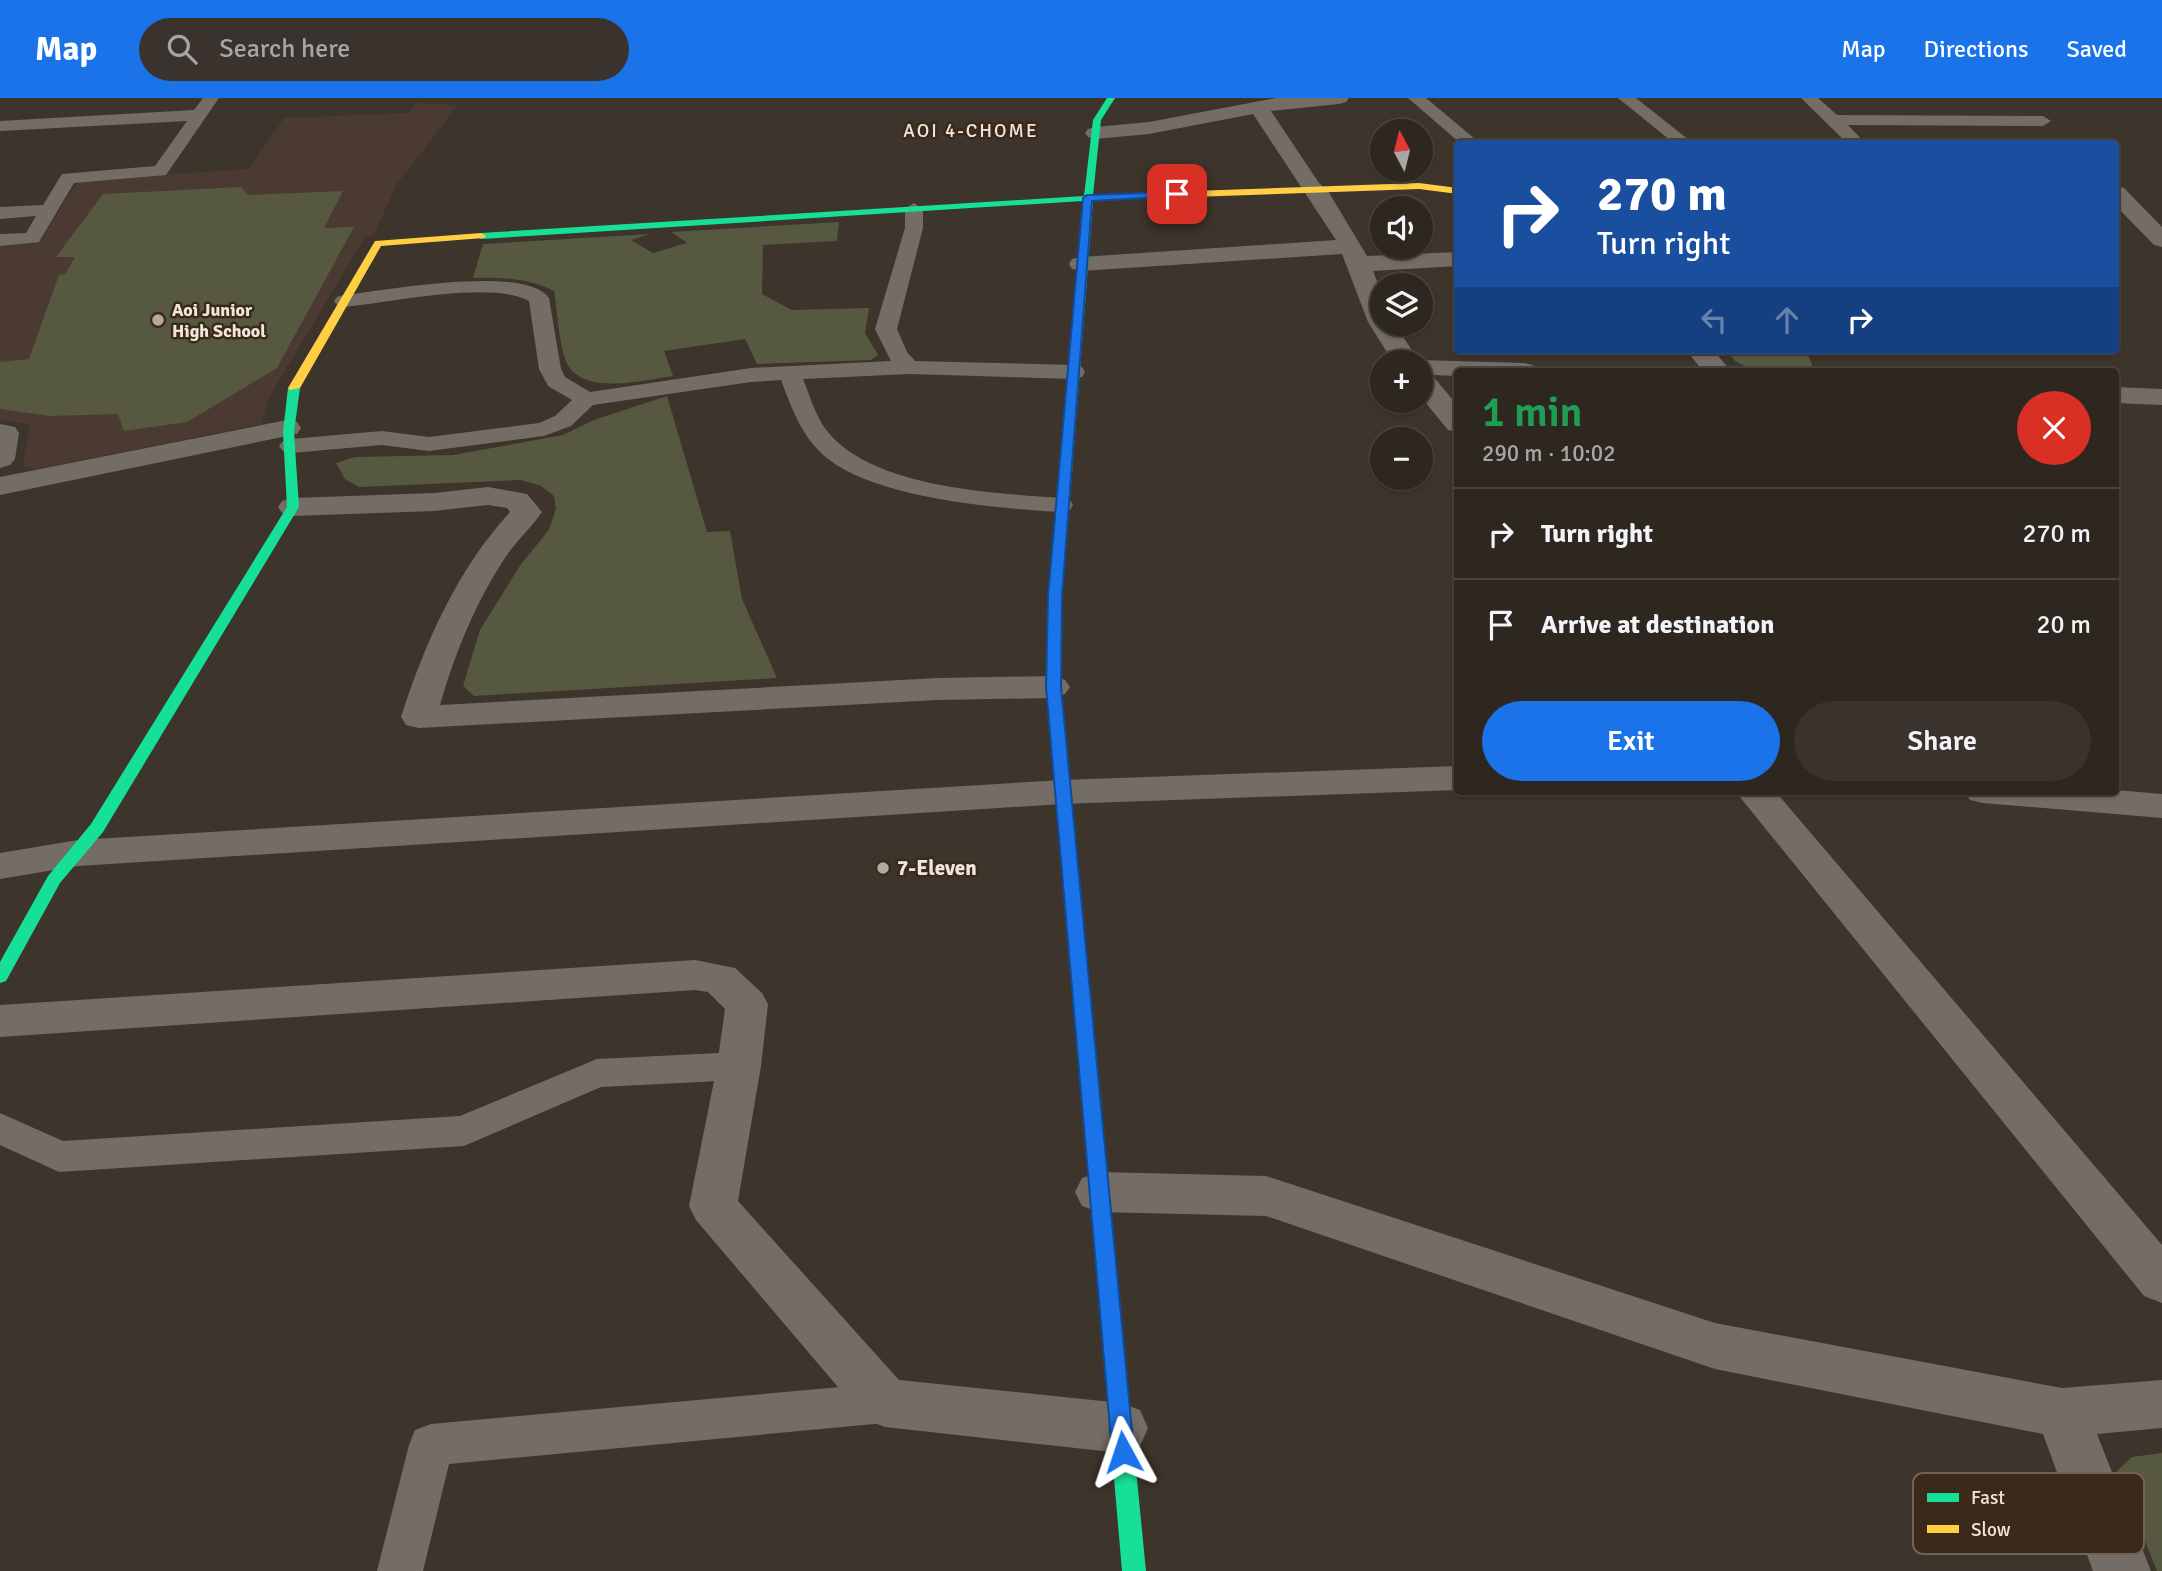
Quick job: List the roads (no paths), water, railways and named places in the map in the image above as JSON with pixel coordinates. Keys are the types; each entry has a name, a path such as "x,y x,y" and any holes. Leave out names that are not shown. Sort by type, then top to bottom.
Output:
{"street":[{"path":"1088,98 1096,127"},
{"path":"1111,98 1096,127 1087,198 1061,505 1053,687 1134,1571"},
{"path":"1096,127 1149,128 1273,103 1339,98"},
{"path":"1273,103 1311,188 1317,191 1355,255 1381,322 1398,350"},
{"path":"0,977 54,880 97,828 293,507 289,437 293,390 378,243 1087,198 1311,188 1419,186 1454,190"},
{"path":"2119,196 2162,240"},
{"path":"1081,264 1355,255 1454,259"},
{"path":"1703,354 1715,368"},
{"path":"1433,367 1454,368"},
{"path":"1433,394 1454,419"},
{"path":"2119,396 2162,397"},
{"path":"0,432 5,433 0,459"},
{"path":"0,486 289,437"},
{"path":"293,507 434,502 488,496 516,500 527,512 491,555 451,630 426,691 419,717 938,689 1053,687"},
{"path":"0,866 78,853 1062,792 1454,778"},
{"path":"1757,795 2162,1281"},
{"path":"2031,795 2162,806"},
{"path":"0,1021 695,975 720,979 747,1004 739,1066 713,1206 885,1403 1121,1428"},
{"path":"1099,1192 1266,1196 1715,1346 2062,1413 2162,1404"},
{"path":"2062,1413 2085,1473"},
{"path":"2116,1554 2122,1571"}],"lane":[{"path":"0,240 32,238 68,178 160,171 211,98"},
{"path":"1416,98 1466,139"},
{"path":"1626,98 1681,140"},
{"path":"1809,98 1854,140"},
{"path":"0,126 199,115"},
{"path":"1831,120 2043,121"},
{"path":"1980,120 1994,136"},
{"path":"909,367 897,355 886,329 914,228 914,209"},
{"path":"0,213 49,210"},
{"path":"344,300 505,285 533,293 538,298 550,369 556,381 586,399"},
{"path":"289,437 382,438 429,444 544,429 562,421 586,399 751,375 909,367 1074,372"},
{"path":"789,373 818,437 834,454 863,468 924,488 947,493 1061,505"},
{"path":"0,1128 59,1157 464,1131 597,1073 739,1066"},
{"path":"400,1571 431,1445 885,1403"}],"place":[{"name":"Aoi Junior High School","path":"158,320"},
{"name":"7-Eleven","path":"883,868"}],"district":[{"name":"AOI 4-CHOME","path":"971,130"}]}
